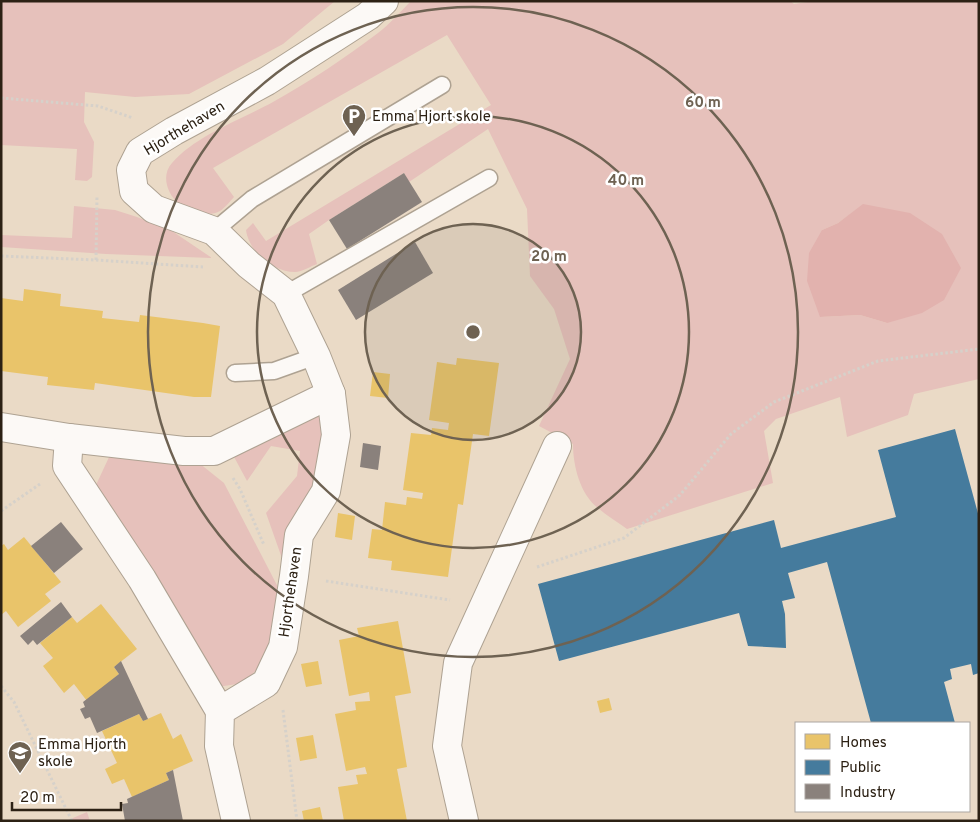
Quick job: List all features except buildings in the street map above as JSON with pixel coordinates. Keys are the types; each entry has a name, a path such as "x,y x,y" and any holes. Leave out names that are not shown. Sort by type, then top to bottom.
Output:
{"street":[{"name":"Hjorthehaven","path":"220,711 266,682 282,647 294,576 298,535 326,491 336,435 331,394 316,356 286,294 249,265 214,231 154,209 134,191 131,170 140,152 174,131 267,82 368,16 384,1"},
{"path":"1,427 69,438 184,451 214,451 331,394"},
{"path":"69,438 67,466 142,579 220,711 219,746 236,821"},
{"path":"464,821 447,746 458,663 557,446"}],"lane":[{"path":"214,231 252,199 442,84"},
{"path":"286,294 489,178"},
{"path":"235,373 274,371 316,356"}],"path":[{"path":"1,98 98,106 174,131"},
{"path":"96,260 97,195"},
{"path":"1,256 96,260 208,268 249,265"},
{"path":"494,581 624,538 680,495 731,434 774,402 878,361 979,349"},
{"path":"1,511 67,466"},
{"path":"1,686 14,702 72,821"},
{"path":"283,706 297,821"}],"shaded area":[{"path":"1,1 335,1 283,44 189,94 135,97 85,92 84,122 94,142 92,177 87,181 75,180 77,149 1,145"},
{"path":"411,1 790,1 794,4 814,1 979,1 979,379 914,394 908,415 847,437 840,397 776,419 764,431 773,483 627,529 601,511 586,495 576,470 573,444 539,426 570,359 554,309 530,276 527,209 488,129 409,182 404,173 309,234 317,264 298,272 278,269 257,253 248,238 246,230 253,223 266,241 491,105 447,35 213,168 234,197 220,211 209,214 190,210 179,204 169,192 166,177 169,167 193,144 273,102 353,52 391,22","holes":["863,205 887,323 860,315 820,317 822,230 838,223"]},
{"path":"863,204 910,213 942,234 961,268 944,300 922,313 887,323 860,315 820,317 807,281 809,253 822,230 838,223"},
{"path":"74,206 115,210 137,217 172,231 212,258 106,254 1,247 1,235 72,238"},
{"path":"326,409 318,486 284,564 266,513 297,476 300,451 271,446 247,481 233,455"},
{"path":"110,455 199,463 224,483 280,591 267,658 244,683 217,687 96,485"},
{"path":"87,812 90,821 66,821"}],"place":[{"name":"Emma Hjort skole","path":"354,137"},
{"name":"Emma Hjorth skole","path":"20,774"}]}
